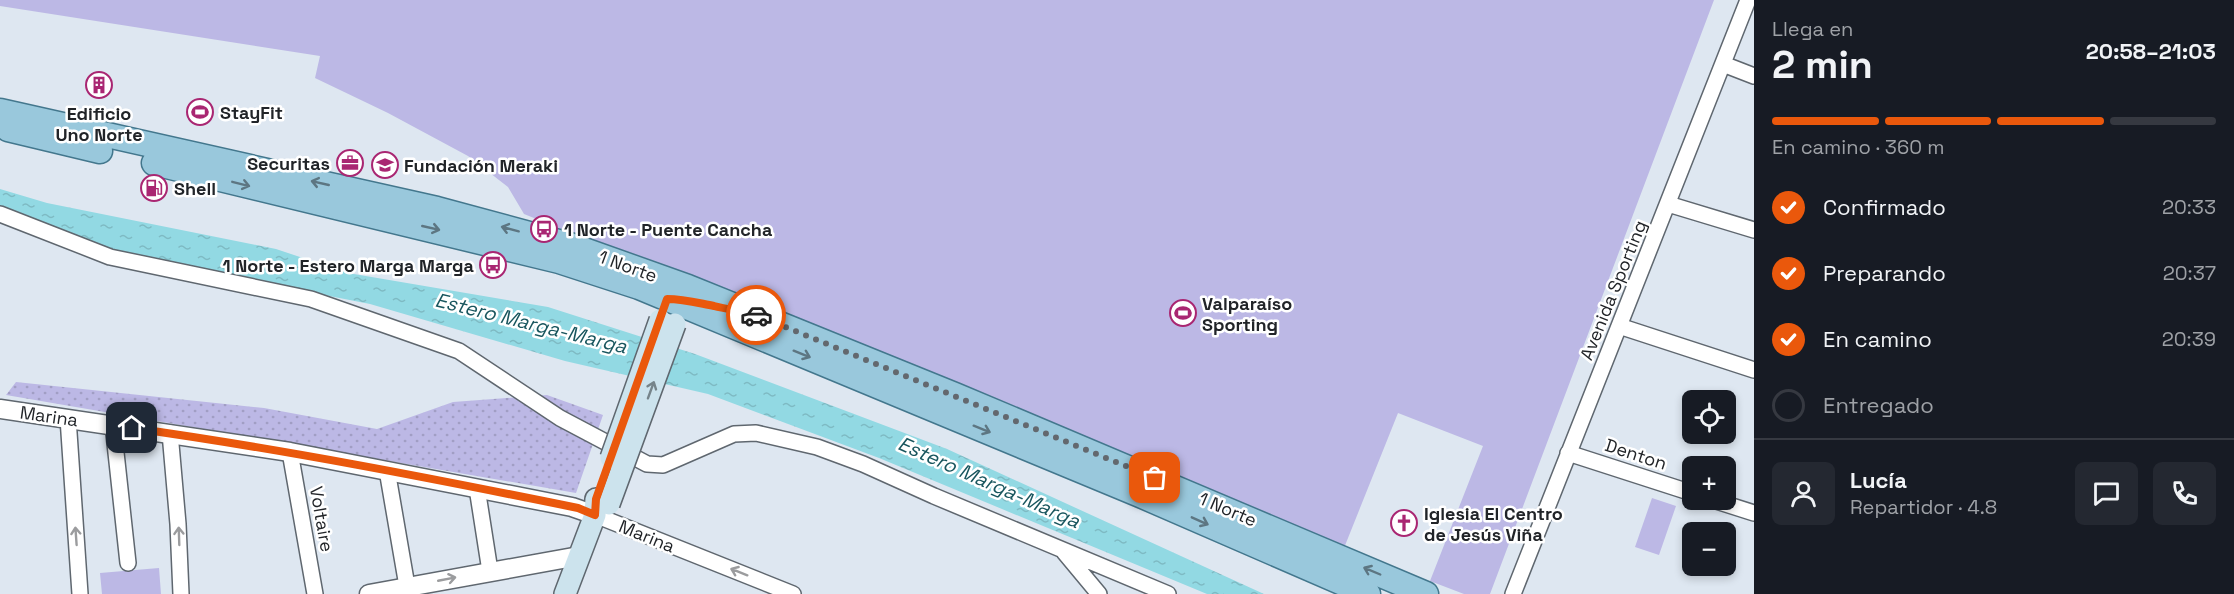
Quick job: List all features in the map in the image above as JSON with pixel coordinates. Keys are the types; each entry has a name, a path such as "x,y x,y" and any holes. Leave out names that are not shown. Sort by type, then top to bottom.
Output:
{"main road":[{"name":"1 Norte","path":"0,111 437,209 570,245 688,287 1132,469 1426,594"},
{"name":"1 Norte","path":"0,127 537,255 639,287 673,313 1140,495 1368,594"},
{"path":"565,594 673,313 685,299 716,307 743,310"}],"street":[{"name":"Avenida Sporting","path":"1513,594 1748,0"},
{"path":"1723,64 1754,76"},
{"path":"1668,204 1754,230"},
{"path":"0,214 110,257 310,299 459,351 560,418 647,464 663,465 734,434 756,433 817,447 1168,594"},
{"path":"1619,326 1754,370"},
{"name":"Marina","path":"0,409 290,452 578,508 600,506 793,594"},
{"path":"68,418 81,594"},
{"path":"113,425 128,563"},
{"path":"170,433 181,594"},
{"name":"Voltaire","path":"290,452 315,594"},
{"name":"Denton","path":"1568,453 1682,490"},
{"path":"387,470 407,586"},
{"path":"477,488 490,571"},
{"path":"1736,507 1754,513"},
{"path":"1062,549 1099,594"},
{"path":"369,594 579,556"}],"shaded area":[{"name":"Valparaíso Sporting","path":"0,0 1714,0 1490,594 1464,594 1430,581 1483,446 1398,413 1344,548 1137,461 524,214 508,187 468,156 388,113 315,78 320,56 0,6"},
{"path":"16,382 264,408 377,429 453,402 547,395 603,415 576,493 6,395"},
{"path":"1652,498 1676,506 1659,555 1635,547"},
{"path":"159,568 161,594 102,594 100,573"}],"water":[{"name":"Estero Marga-Marga","path":"0,189 47,203 276,249 348,273 548,307 695,354 947,449 1264,594 1207,594 879,458 708,394 565,361 370,304 99,251 19,212 0,207"}],"way so far":[{"path":"756,315 1155,478"}],"place":[{"name":"Edificio Uno Norte","path":"99,85"},
{"name":"StayFit","path":"200,112"},
{"name":"Securitas","path":"350,163"},
{"name":"Fundación Meraki","path":"385,165"},
{"name":"Shell","path":"154,188"},
{"name":"1 Norte - Puente Cancha","path":"544,229"},
{"name":"1 Norte - Estero Marga Marga","path":"493,265"},
{"name":"Valparaíso Sporting","path":"1183,313"},
{"name":"Iglesia El Centro de Jesús Viña","path":"1404,523"}],"route":[{"path":"132,428 368,466 578,508 595,515 596,499 667,299 685,299 716,307 743,310 756,315"}]}
